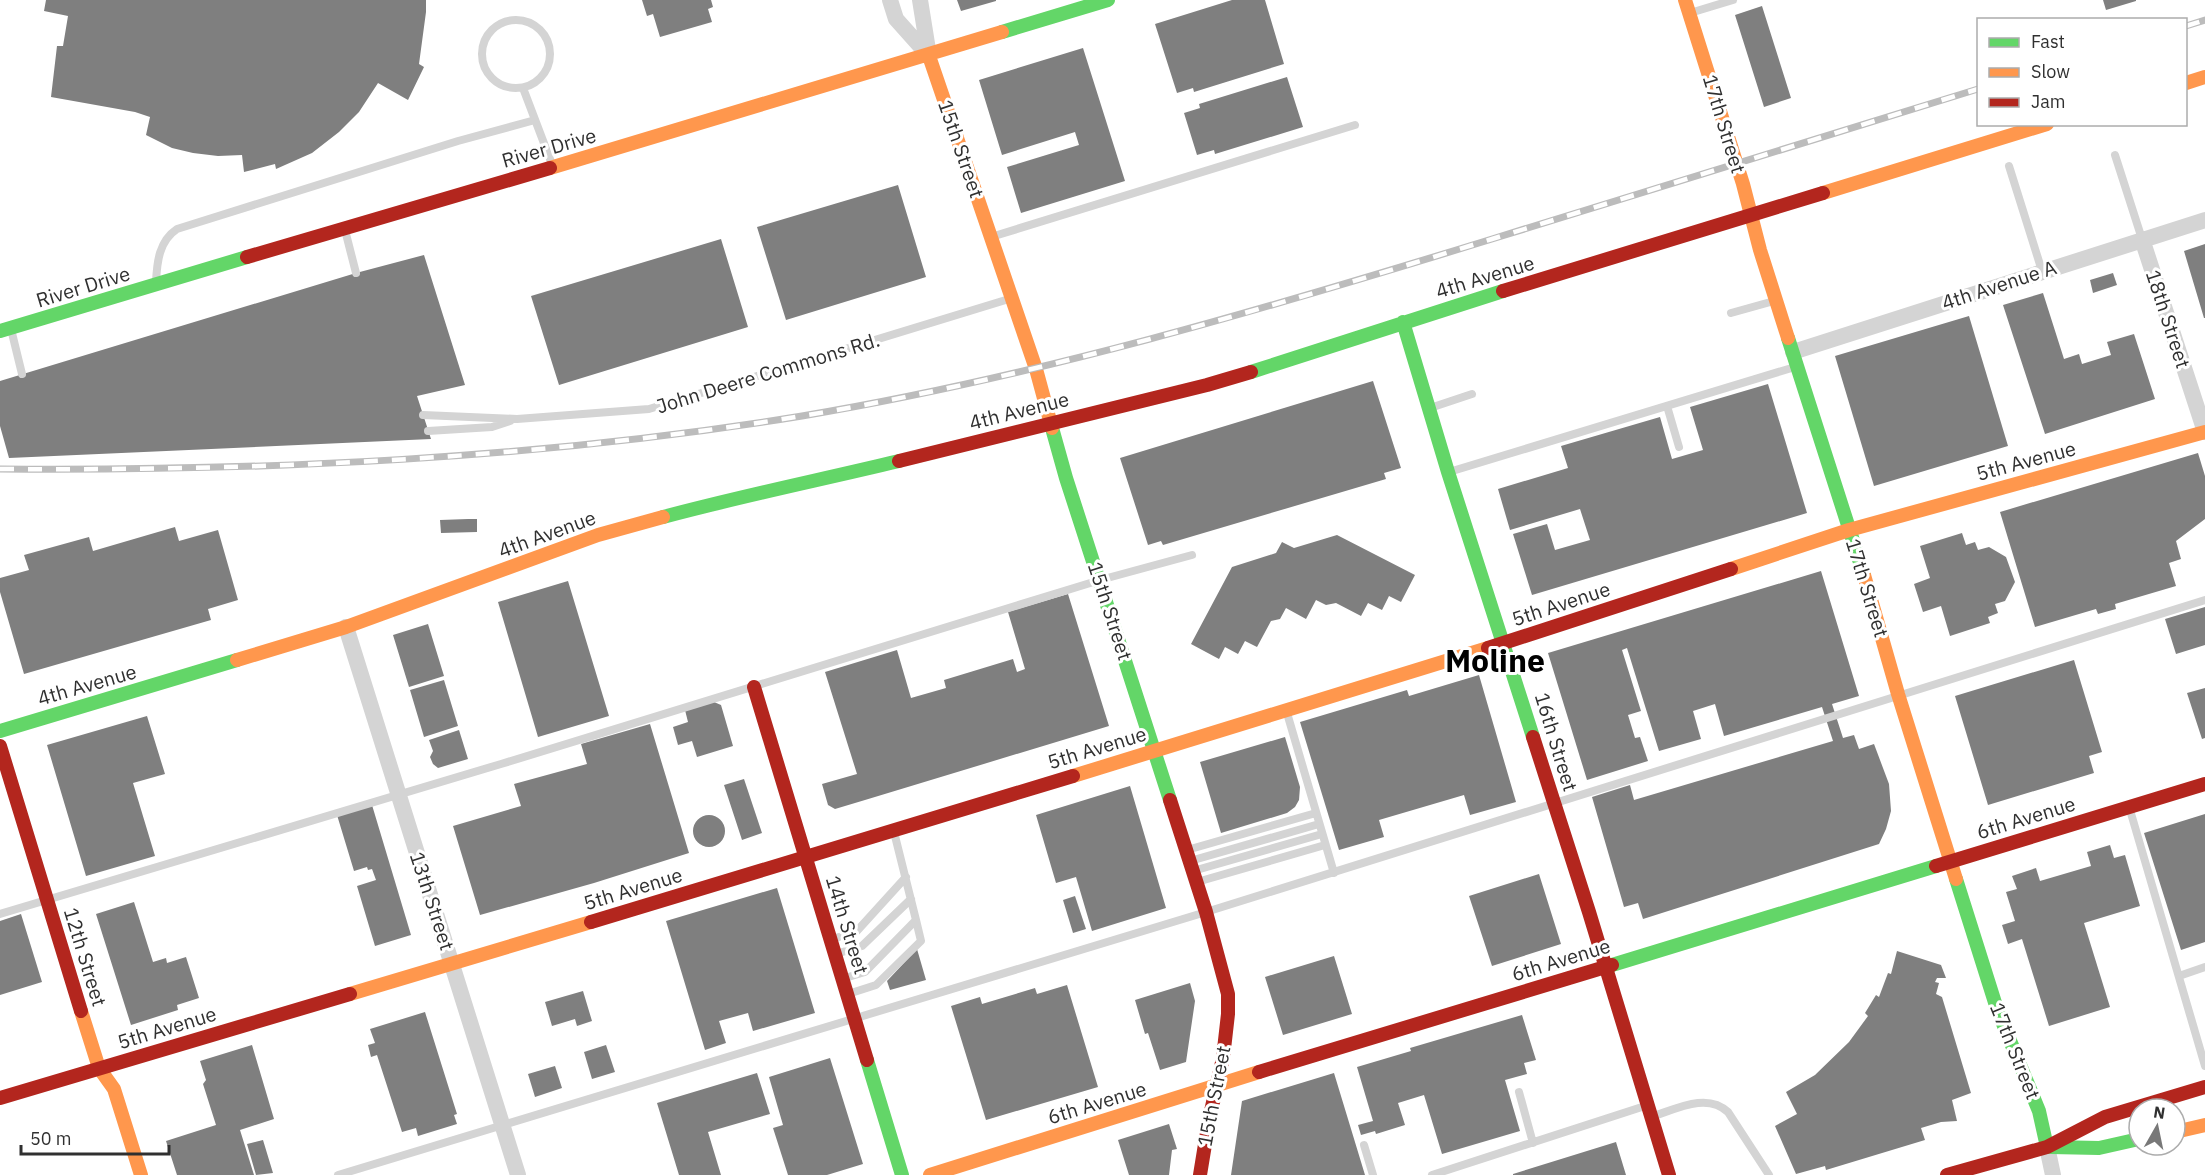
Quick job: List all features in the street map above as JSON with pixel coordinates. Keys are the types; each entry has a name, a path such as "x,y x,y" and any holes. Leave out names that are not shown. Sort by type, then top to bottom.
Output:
{"street":[{"name":"15th Street","path":"890,0 896,19 929,56"},
{"name":"15th Street","path":"920,0 929,56 1013,298 1052,422 1066,478 1156,750 1165,786 1206,912 1228,994 1223,1058 1200,1175"},
{"name":"River Drive","path":"5,330 929,56 1108,0"},
{"name":"17th Street","path":"1688,7 1776,300 1997,1009 2039,1111 2053,1175"},
{"path":"2187,83 2205,77"},
{"name":"4th Avenue","path":"0,731 345,627 598,535 735,498 810,483 1207,385 1314,353 1403,322 2040,126"},
{"name":"4th Avenue A","path":"1795,359 2043,271 2205,220"},
{"name":"18th Street","path":"2142,239 2205,432"},
{"name":"16th Street","path":"1403,322 1669,1175"},
{"name":"5th Avenue","path":"0,1098 894,831 1504,643 1849,530 2205,432"},
{"name":"13th Street","path":"345,627 518,1175"},
{"name":"14th Street","path":"754,687 902,1175"},
{"name":"12th Street","path":"0,746 99,1068 114,1089 141,1175"},
{"name":"6th Avenue","path":"930,1175 1217,1085 2205,784"},
{"path":"1947,1175 2047,1147 2105,1116 2205,1087"},
{"path":"2187,1129 2205,1125"},
{"path":"2047,1147 2098,1148 2127,1142"}],"lane":[{"path":"1688,7 1733,0"},
{"path":"523,21 534,25 543,33 548,44 550,59 546,71 539,80 523,88 500,85 491,78 483,62 482,50 485,39 493,29 505,22 523,21"},
{"path":"523,88 553,167"},
{"path":"156,285 160,250 170,234 177,229 458,141 535,120"},
{"path":"991,237 1355,125"},
{"path":"2115,155 2142,239"},
{"path":"2009,166 2043,271"},
{"path":"344,228 356,273"},
{"name":"John Deere Commons Rd.","path":"423,415 517,418 649,409 1013,298"},
{"path":"1731,313 1776,300"},
{"path":"5,330 21,374"},
{"path":"1448,472 1667,406 1795,359"},
{"path":"1429,408 1472,394"},
{"path":"1667,406 1679,447"},
{"name":"John Deere Commons Rd.","path":"428,431 492,427 517,418"},
{"path":"0,914 754,687 1100,580 1192,555"},
{"path":"338,1175 1334,873 1898,694 2205,600"},
{"path":"1286,710 1334,873"},
{"path":"2129,807 2205,1066"},
{"path":"1191,866 1316,813"},
{"path":"1191,866 1319,824"},
{"path":"848,994 876,985 921,941 894,831"},
{"path":"1191,866 1322,834"},
{"path":"1191,866 1325,845"},
{"path":"831,939 856,932 906,877"},
{"path":"836,954 862,946 911,899"},
{"path":"843,979 865,972 916,920"},
{"path":"2178,975 2205,967"},
{"path":"1519,1092 1533,1143"},
{"path":"1431,1175 1533,1143 1649,1111 1701,1102 1721,1105 1728,1112 1769,1175"},
{"path":"1364,1145 1373,1175"}],"building":[{"path":"46,0 426,0 419,64 424,67 408,100 378,83 359,112 339,132 312,153 276,169 275,164 244,172 242,155 218,156 193,153 172,148 146,135 150,117 135,112 51,97 57,46 63,46 68,16 44,11"},
{"path":"642,0 711,0 713,7 708,9 712,22 660,37 653,14 647,16"},
{"path":"957,0 996,0 996,1 961,11"},
{"path":"1232,0 1265,0 1284,64 1194,92 1193,88 1177,93 1155,24"},
{"path":"2103,0 2136,0 2136,1 2106,10"},
{"path":"1762,6 1791,98 1764,107 1735,15"},
{"path":"1083,48 1125,181 1021,213 1007,167 1079,145 1075,132 1002,155 979,80"},
{"path":"1287,77 1303,127 1215,154 1214,150 1197,155 1184,113 1200,108 1199,104"},
{"path":"898,185 926,277 786,320 757,227"},
{"path":"721,239 748,327 559,385 531,296"},
{"path":"2205,244 2205,318 2204,318 2184,251"},
{"path":"424,255 465,385 417,396 431,439 9,458 0,426 0,381 356,273"},
{"path":"2113,273 2117,285 2093,293 2090,280"},
{"path":"2043,293 2064,359 2079,354 2082,364 2111,355 2107,342 2134,334 2155,399 2045,434 2003,305"},
{"path":"1969,316 2008,446 1874,486 1835,356"},
{"path":"1373,381 1401,468 1384,473 1386,479 1163,545 1161,541 1148,545 1120,458"},
{"path":"1768,384 1807,513 1532,595 1513,534 1547,524 1555,550 1590,540 1580,509 1510,530 1498,489 1568,468 1561,446 1660,417 1672,459 1703,450 1690,407"},
{"path":"2198,453 2205,476 2205,519 2176,541 2181,559 2169,563 2176,586 2115,604 2116,609 2098,614 2096,609 2035,627 2000,512"},
{"path":"477,519 477,532 441,533 440,520"},
{"path":"175,527 179,541 218,530 238,600 208,609 211,620 24,674 0,592 0,578 29,570 24,555 89,537 93,551"},
{"path":"1962,533 1966,545 1975,542 1978,550 1989,547 2006,557 2015,582 2005,601 1995,604 1998,613 1988,617 1990,623 1950,636 1941,606 1923,612 1914,584 1930,578 1920,546"},
{"path":"1337,535 1415,575 1401,602 1389,596 1382,610 1368,603 1361,616 1336,603 1326,605 1316,600 1306,619 1286,608 1280,619 1271,621 1257,647 1245,641 1238,654 1225,647 1219,659 1191,644 1232,567 1276,553 1282,542 1294,548"},
{"path":"1821,571 1859,696 1832,704 1843,738 1854,735 1859,749 1874,744 1889,784 1891,811 1879,844 1643,919 1638,903 1624,907 1592,797 1630,785 1634,800 1833,741 1822,707 1724,736 1715,704 1693,711 1701,739 1659,751 1627,648 1622,650 1641,711 1628,715 1635,738 1640,737 1648,761 1587,780 1548,653"},
{"path":"568,581 609,716 538,737 498,602"},
{"path":"1068,594 1109,726 835,809 828,805 822,784 857,774 825,672 897,650 911,698 946,688 944,680 1013,659 1017,672 1025,669 1008,612"},
{"path":"2205,607 2205,645 2176,654 2165,619"},
{"path":"428,624 444,676 409,687 393,635"},
{"path":"2074,660 2102,752 2089,756 2094,773 1988,805 1955,696"},
{"path":"1479,675 1516,802 1470,815 1464,795 1379,820 1384,837 1339,850 1300,722 1407,690 1409,696"},
{"path":"444,680 458,726 424,737 410,690"},
{"path":"2205,688 2205,738 2202,739 2187,693"},
{"path":"714,702 721,705 733,746 697,757 692,741 678,745 673,727 688,722 685,710"},
{"path":"147,716 165,774 133,783 155,856 86,876 47,745"},
{"path":"650,724 689,853 480,915 453,826 521,806 514,784 587,764 581,744"},
{"path":"459,730 468,759 438,768 430,757 433,751 429,740"},
{"path":"1285,737 1300,787 1299,800 1295,807 1287,813 1221,833 1200,762"},
{"path":"744,779 762,833 742,840 724,785"},
{"path":"1130,786 1166,908 1092,931 1076,877 1056,883 1036,815"},
{"path":"372,805 411,935 375,946 357,886 376,880 372,869 368,870 367,867 354,871 337,815"},
{"path":"2205,814 2205,942 2181,950 2144,833"},
{"path":"709,815 720,820 725,831 720,842 709,847 698,842 693,831 698,820"},
{"path":"2110,845 2114,858 2125,855 2140,906 2084,923 2110,1007 2049,1026 2022,939 2008,944 2002,925 2015,921 2006,892 2017,889 2012,876 2036,868 2040,881 2091,866 2087,852"},
{"path":"1539,874 1561,944 1492,966 1469,896"},
{"path":"777,888 815,1013 753,1031 748,1013 719,1021 726,1043 705,1050 666,921"},
{"path":"1075,896 1086,929 1073,933 1063,900"},
{"path":"134,902 153,962 166,958 167,963 186,957 199,998 177,1005 178,1010 131,1025 96,914"},
{"path":"21,914 42,982 0,995 0,921"},
{"path":"917,949 926,980 890,990 887,981"},
{"path":"1897,951 1941,965 1946,978 1937,978 1935,982 1939,983 1936,994 1942,997 1971,1093 1952,1100 1957,1121 1941,1122 1921,1128 1925,1140 1826,1170 1825,1166 1796,1174 1775,1126 1797,1114 1786,1092 1815,1075 1849,1042 1868,1016 1865,1013 1876,995 1879,997 1888,973 1891,974"},
{"path":"1334,956 1352,1014 1283,1035 1265,977"},
{"path":"1190,983 1195,1001 1186,1062 1160,1070 1148,1033 1145,1034 1135,1000"},
{"path":"1067,985 1098,1087 986,1120 951,1006 980,997 982,1004 1035,988 1037,994"},
{"path":"583,991 592,1021 577,1026 575,1019 552,1026 545,1002"},
{"path":"425,1012 457,1114 454,1115 457,1124 418,1136 416,1128 402,1132 377,1055 371,1057 368,1045 375,1043 370,1029"},
{"path":"1522,1015 1536,1060 1524,1063 1527,1074 1505,1080 1520,1131 1442,1154 1424,1095 1398,1103 1405,1125 1376,1134 1375,1131 1361,1135 1358,1125 1373,1121 1357,1067 1411,1051 1410,1048"},
{"path":"252,1045 274,1119 240,1130 254,1175 177,1175 166,1141 216,1125 203,1084 206,1080 200,1061"},
{"path":"606,1045 615,1072 592,1079 584,1052"},
{"path":"830,1058 863,1164 827,1175 788,1175 773,1128 783,1125 769,1077"},
{"path":"555,1066 562,1088 535,1097 528,1074"},
{"path":"757,1073 770,1114 708,1132 721,1175 679,1175 657,1103"},
{"path":"1334,1073 1365,1175 1231,1175 1242,1101"},
{"path":"1169,1124 1177,1149 1172,1150 1169,1175 1129,1175 1118,1140"},
{"path":"263,1140 273,1173 256,1175 247,1144"},
{"path":"1616,1142 1626,1175 1513,1175 1513,1174"}],"railway":[{"path":"2187,26 2205,20"},
{"path":"0,469 201,468 502,452 702,431 890,400 1063,361 1236,315 1407,265 1977,89"}],"traffic: fast":[{"path":"1002,32 1108,0"},
{"path":"0,331 247,257"},
{"path":"1251,372 1503,291"},
{"path":"1403,322 1448,472 1533,737"},
{"path":"1788,338 1864,575"},
{"path":"1052,428 1170,800"},
{"path":"663,517 899,461"},
{"path":"0,731 237,660"},
{"path":"1612,965 1936,866"},
{"path":"1956,879 1997,1009 2039,1111 2047,1147"},
{"path":"867,1060 902,1175"},
{"path":"2051,1147 2099,1148 2127,1142"}],"traffic: slow":[{"path":"1685,0 1743,184 1760,250 1788,338"},
{"path":"550,168 1002,32"},
{"path":"929,56 1036,369 1052,428"},
{"path":"2187,83 2205,77"},
{"path":"1823,193 2041,126"},
{"path":"1731,569 1849,530 2205,432"},
{"path":"237,660 346,627 598,535 663,517"},
{"path":"1864,575 1898,694 1956,879"},
{"path":"1073,776 1488,648"},
{"path":"350,994 591,922"},
{"path":"81,1011 99,1068 114,1089 141,1175"},
{"path":"930,1175 1259,1072"},
{"path":"2187,1129 2205,1125"}],"traffic: jam":[{"path":"247,257 550,168"},
{"path":"1503,291 1823,193"},
{"path":"899,461 1207,385 1251,372"},
{"path":"1488,648 1731,569"},
{"path":"754,687 867,1060"},
{"path":"1533,737 1669,1175"},
{"path":"0,746 81,1011"},
{"path":"591,922 1073,776"},
{"path":"1936,866 2205,784"},
{"path":"1170,800 1206,912 1228,994 1223,1058 1200,1175"},
{"path":"1259,1072 1612,965"},
{"path":"0,1098 350,994"},
{"path":"1947,1175 2047,1147 2105,1117 2205,1087"}],"district":[{"name":"Moline","path":"1495,661"}]}
